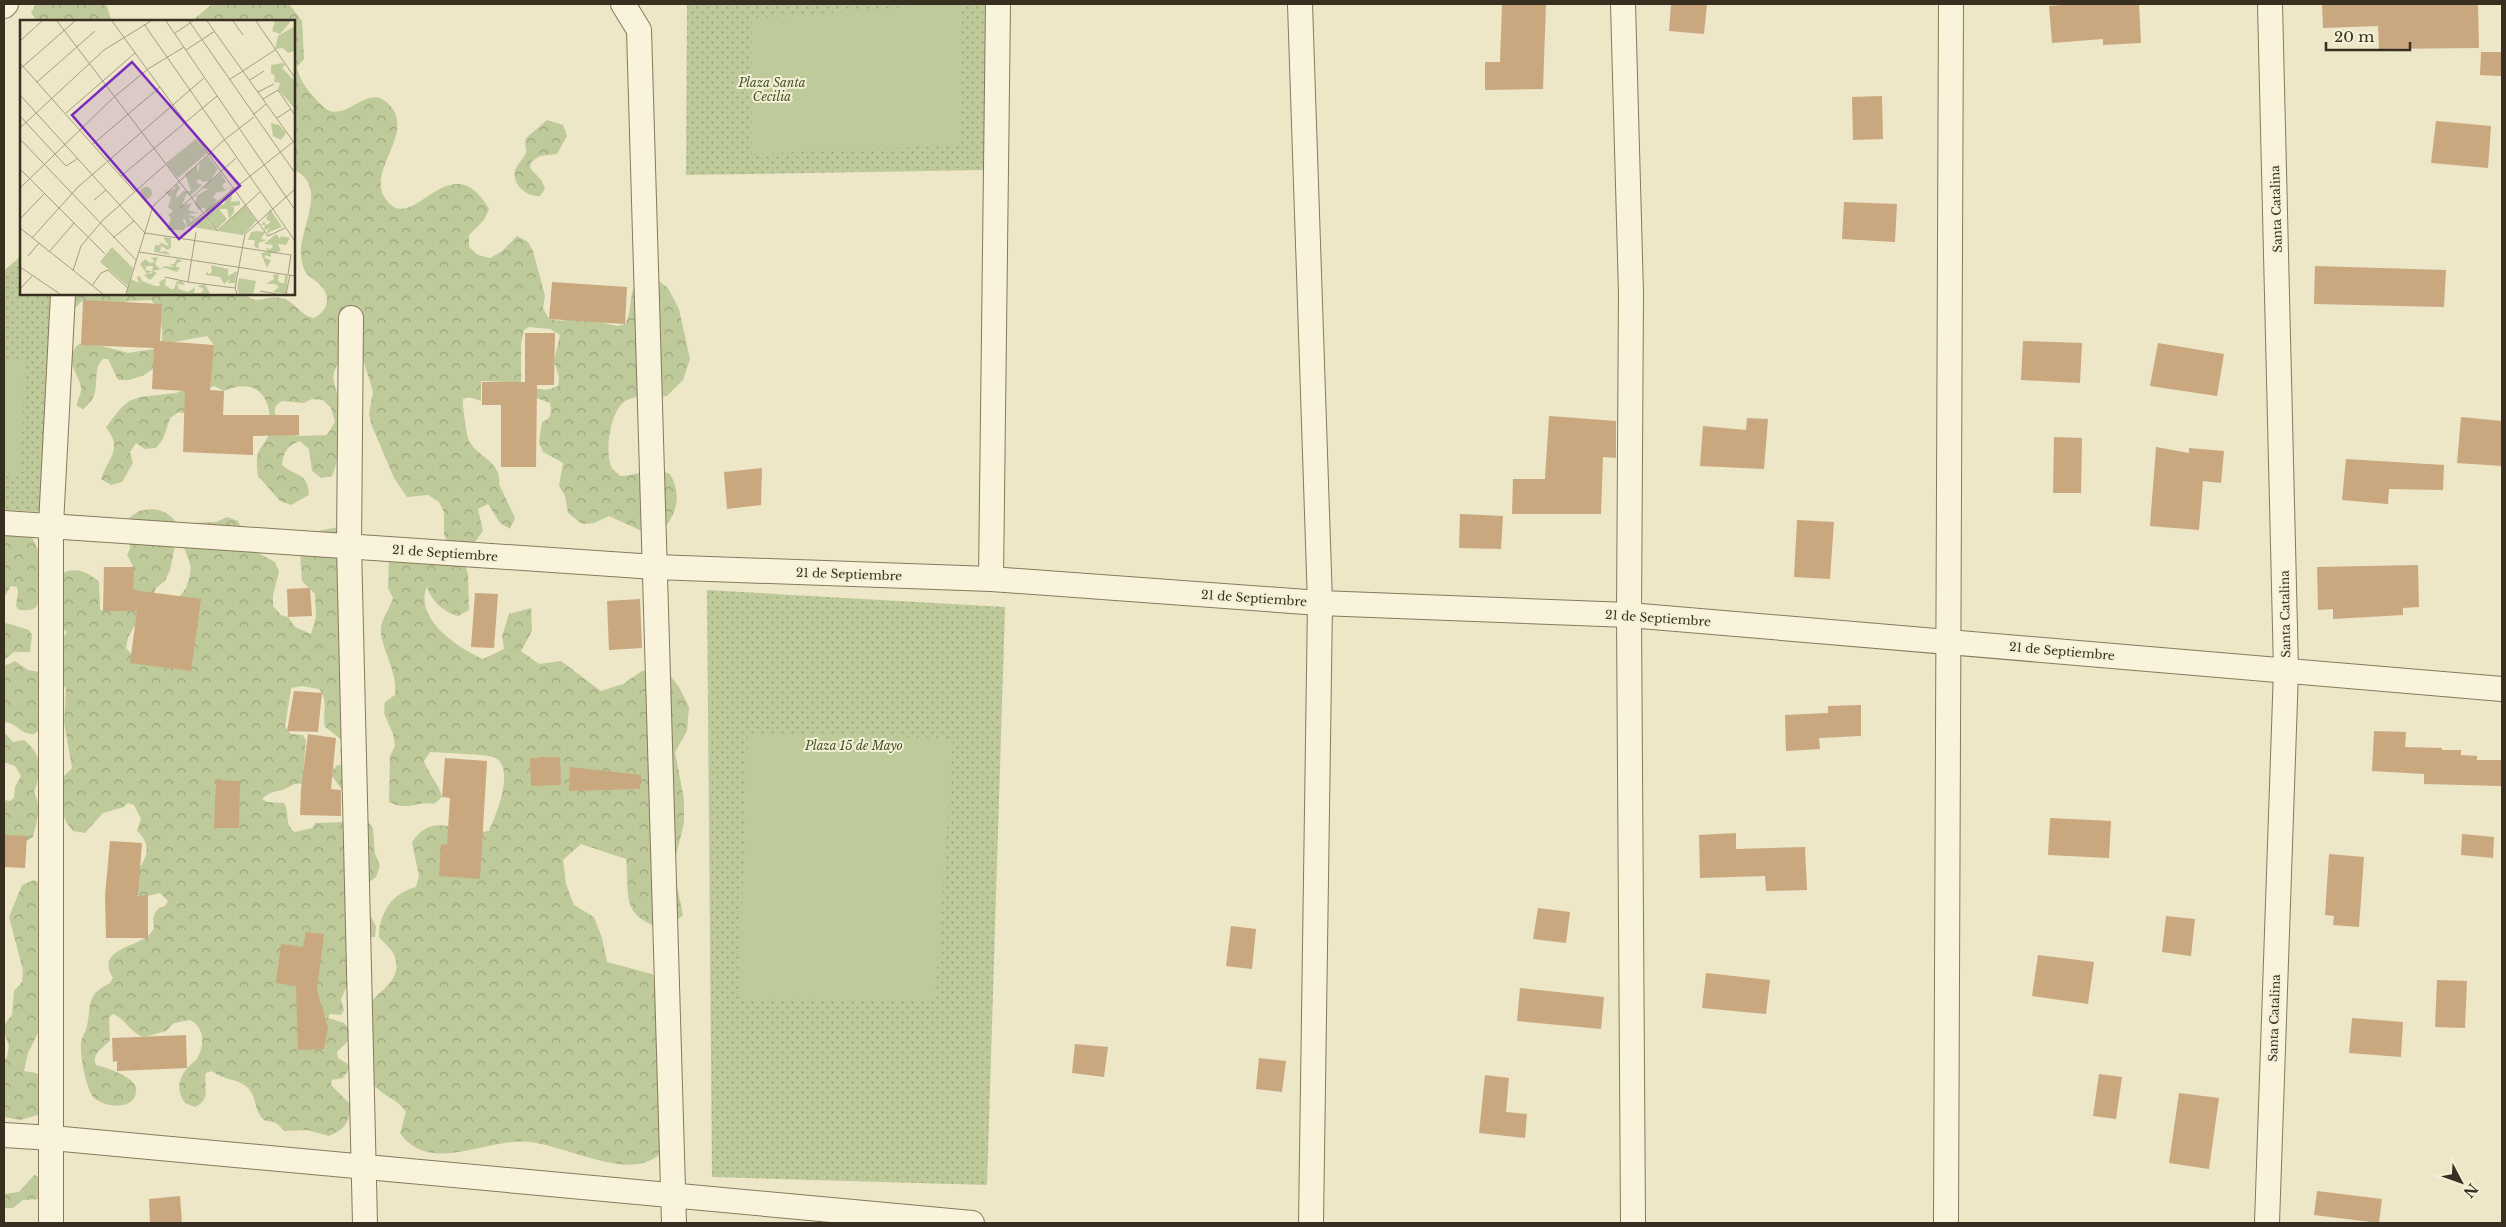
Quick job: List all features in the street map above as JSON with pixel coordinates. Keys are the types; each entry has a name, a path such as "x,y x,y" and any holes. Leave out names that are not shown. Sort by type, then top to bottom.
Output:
{"street":[{"path":"623,4 639,30 674,1223"},
{"path":"991,579 998,4"},
{"path":"1300,4 1320,603 1311,1223"},
{"path":"1623,4 1631,293 1629,615 1634,1223"},
{"path":"1946,1223 1951,4"},
{"name":"Santa Catalina","path":"2267,1223 2286,670 2270,4"},
{"path":"51,1223 51,525 62,295"},
{"path":"350,318 349,546 365,1223"},
{"name":"21 de Septiembre","path":"4,523 655,567 991,579 1320,603 1629,615 2502,689"},
{"path":"4,1135 972,1223"}],"green space":[{"path":"36,4 106,4 112,20 36,20 31,13"},
{"path":"212,4 289,4 302,21 304,59 297,67 298,72 305,86 321,105 330,111 338,112 361,101 376,97 384,100 392,108 397,120 397,132 383,169 381,181 382,193 390,204 400,209 411,206 448,185 462,184 475,191 489,209 484,220 469,235 469,247 478,255 490,258 501,252 517,236 528,242 533,251 545,296 543,308 549,319 561,321 572,316 618,326 625,324 633,290 642,279 650,274 668,288 679,309 690,359 683,380 667,396 640,397 625,401 620,406 612,423 609,443 610,461 613,469 620,476 651,471 670,474 677,495 673,515 665,527 644,532 609,516 594,523 582,524 568,513 565,496 559,486 563,463 543,452 539,442 542,422 550,415 550,403 509,388 507,382 481,381 481,401 469,397 463,399 468,438 473,447 497,470 499,484 515,518 510,529 500,523 488,504 478,509 483,531 470,549 449,545 444,535 444,512 439,502 428,495 407,497 394,478 372,426 369,414 373,392 363,359 340,361 334,373 340,433 337,460 332,476 321,478 312,471 309,449 300,441 289,447 285,453 282,465 304,479 309,495 291,505 280,501 258,476 257,456 268,435 269,410 261,394 246,386 224,391 214,386 205,390 190,415 179,412 170,418 163,439 156,448 145,449 136,443 130,452 133,463 122,482 111,485 101,479 114,447 114,442 106,427 120,409 129,401 140,397 176,393 190,387 212,361 214,345 207,336 174,342 153,369 144,375 129,380 118,380 108,359 103,359 97,371 93,397 90,403 83,409 77,406 81,387 72,365 72,355 76,346 87,342 128,353 160,348 162,337 160,316 151,300 129,301 118,304 83,300 75,308 70,307 65,295 246,295 254,300 275,297 286,299 308,316 313,318 318,316 326,305 327,296 320,285 306,272 301,256 301,245 311,198 310,187 305,177 295,171 295,20 193,20","holes":["529,327 550,329 560,335 554,361 559,377 558,386 544,389 521,383 521,344 524,330","312,399 323,400 331,408 335,422 327,435 302,436 282,434 275,416 278,404 282,401 304,403"]},
{"name":"Plaza Santa Cecilia","path":"687,4 987,4 986,170 686,175"},
{"path":"962,4 961,145 752,154 752,19"},
{"path":"547,120 563,125 567,136 557,154 540,156 531,162 530,168 542,181 545,189 540,196 535,196 526,192 518,185 515,171 526,153 526,138"},
{"path":"20,257 20,295 52,295 39,512 4,510 4,271"},
{"path":"4,359 25,359 20,474 4,475"},
{"path":"151,509 167,514 179,526 170,570 165,581 156,588 143,620 134,627 128,637 126,648 134,657 186,588 190,576 190,564 183,539 192,523 216,522 227,517 238,521 254,551 275,562 279,572 273,595 273,606 281,615 288,617 295,627 311,634 316,617 315,594 302,581 301,548 308,536 315,532 340,527 340,634 338,640 341,651 345,756 340,752 342,740 325,727 325,703 319,689 302,686 291,688 285,727 291,734 303,735 306,740 302,784 294,784 262,799 267,802 284,803 289,826 295,832 312,828 315,823 344,822 345,794 332,776 333,770 337,765 343,765 364,815 373,829 375,853 380,866 376,877 367,884 367,910 376,926 375,937 369,937 341,999 344,1010 341,1015 330,1014 328,1018 344,1023 349,1029 349,1040 337,1052 338,1058 348,1064 349,1069 343,1078 332,1080 331,1085 351,1105 346,1124 329,1136 307,1130 285,1131 276,1123 265,1120 257,1110 253,1095 244,1084 212,1071 206,1073 206,1092 200,1104 195,1107 185,1103 179,1088 181,1078 186,1069 196,1060 202,1047 201,1031 190,1020 174,1023 166,1031 144,1037 136,1033 122,1019 113,1014 109,1017 110,1040 96,1054 96,1065 126,1077 136,1089 135,1096 132,1101 126,1104 105,1104 94,1098 86,1080 81,1056 81,1042 86,1028 91,1000 97,991 110,983 113,978 109,967 110,959 123,948 149,935 154,928 153,921 156,911 165,906 168,901 160,893 143,897 138,895 133,876 142,865 147,848 137,831 141,819 134,805 128,803 124,807 103,813 85,833 73,831 66,822 62,811 61,800 64,776 72,768 64,722 66,688 60,684 57,646 67,632 50,618 54,579 65,572 82,571 99,582 100,610 133,610 133,566 127,555 130,549 129,518 139,511"},
{"path":"4,526 31,535 38,550 43,553 42,591 38,604 33,609 19,610 16,606 17,587 11,586 4,597"},
{"path":"389,554 465,564 468,575 469,610 458,616 448,612 435,602 427,587 424,599 427,610 441,631 473,654 483,659 504,649 502,636 509,614 531,608 532,631 521,651 539,664 561,661 601,691 623,684 642,671 665,669 679,687 689,707 687,731 675,752 684,799 684,823 673,868 683,915 666,930 651,924 634,912 628,896 626,859 581,844 563,860 566,884 574,905 594,917 602,938 607,962 652,974 666,990 666,1150 649,1161 633,1164 604,1162 530,1142 514,1142 461,1152 427,1152 413,1146 400,1133 406,1112 398,1103 372,1083 369,1004 394,977 396,970 393,953 379,937 381,920 388,905 394,899 400,894 416,887 419,876 412,842 421,832 429,827 438,825 477,832 489,831 496,815 504,782 504,772 496,758 430,752 424,761 442,797 434,804 422,803 402,806 389,802 390,756 395,746 393,734 384,713 385,702 395,695 395,685 381,635 381,627 393,598 388,588"},
{"name":"Plaza 15 de Mayo","path":"707,590 1005,607 987,1185 712,1177"},
{"path":"6,623 29,630 32,635 30,652 14,652 4,660 4,627"},
{"path":"15,661 28,670 39,672 43,676 44,726 34,734 26,733 12,724 4,722 4,666"},
{"path":"4,732 13,742 24,740 35,751 38,758 39,770 34,792 38,804 37,820 33,837 23,843 6,839 4,834 4,800 10,801 14,798 15,787 21,776 15,766 4,762"},
{"path":"748,733 953,739 935,1001 739,999"},
{"path":"34,880 44,884 38,947 46,956 42,1025 28,1053 24,1071 36,1073 45,1079 41,1114 20,1120 4,1117 4,1060 7,1057 9,1046 5,1035 5,1024 12,1015 14,991 22,982 23,970 9,917 22,885"},
{"path":"34,1175 40,1177 41,1199 23,1200 13,1208 4,1208 4,1194 19,1192"}],"building":[{"path":"1502,4 1546,4 1543,89 1485,90 1485,62 1500,62"},
{"path":"1671,4 1707,4 1704,34 1669,31"},
{"path":"2139,4 2141,43 2103,45 2103,39 2052,43 2049,6"},
{"path":"2322,4 2478,4 2479,48 2379,49 2378,26 2323,28"},
{"path":"2481,52 2502,52 2501,76 2480,75"},
{"path":"1882,96 1883,139 1853,140 1852,97"},
{"path":"2436,121 2491,126 2488,168 2431,163"},
{"path":"1844,202 1897,204 1895,242 1842,239"},
{"path":"2315,266 2446,270 2444,307 2314,304"},
{"path":"552,282 627,287 625,324 549,319"},
{"path":"83,300 162,304 160,341 214,345 210,390 224,391 223,415 299,415 299,435 253,436 253,455 183,452 185,391 152,389 154,348 81,345"},
{"path":"525,333 555,333 554,385 537,385 536,467 501,467 501,405 482,405 482,382 525,382"},
{"path":"2023,341 2082,343 2080,383 2021,380"},
{"path":"2158,343 2224,354 2217,396 2150,386"},
{"path":"1549,416 1616,421 1616,458 1603,457 1601,514 1512,514 1513,479 1545,479"},
{"path":"2461,417 2502,421 2502,466 2457,463"},
{"path":"1747,418 1768,419 1764,469 1700,466 1703,426 1746,430"},
{"path":"2054,437 2082,438 2081,493 2053,493"},
{"path":"2156,447 2189,453 2189,448 2224,451 2221,483 2203,481 2199,530 2150,526"},
{"path":"2346,459 2444,465 2443,490 2389,489 2388,504 2342,500"},
{"path":"762,468 761,505 727,509 724,472"},
{"path":"1460,514 1503,516 1501,549 1459,548"},
{"path":"1797,520 1834,522 1830,579 1794,577"},
{"path":"2418,565 2419,607 2403,608 2403,615 2333,619 2333,609 2318,610 2317,567"},
{"path":"104,567 134,567 133,590 201,599 191,671 130,663 137,611 103,611"},
{"path":"310,588 312,616 288,617 287,589"},
{"path":"475,593 498,594 494,648 471,647"},
{"path":"640,599 642,648 609,650 607,601"},
{"path":"294,691 322,693 318,732 287,731"},
{"path":"1861,705 1861,736 1819,738 1820,749 1786,751 1785,715 1828,713 1828,706"},
{"path":"2374,731 2406,732 2405,747 2461,750 2461,755 2477,756 2477,760 2502,760 2502,786 2424,784 2424,774 2372,771"},
{"path":"308,734 336,738 331,789 341,790 341,816 300,815 301,789"},
{"path":"560,757 561,785 531,786 530,758"},
{"path":"445,758 487,761 480,879 439,876 441,844 447,845 450,798 442,797"},
{"path":"570,767 641,775 640,789 569,791"},
{"path":"216,780 240,781 239,828 214,828"},
{"path":"2050,818 2111,821 2109,858 2048,855"},
{"path":"1736,833 1736,849 1805,847 1807,890 1766,891 1765,876 1700,878 1699,835"},
{"path":"2462,834 2494,837 2493,858 2461,855"},
{"path":"4,835 27,836 25,868 4,867"},
{"path":"110,841 142,843 138,896 148,895 148,938 106,938 105,896"},
{"path":"2329,854 2364,857 2359,927 2333,925 2334,916 2325,915"},
{"path":"1538,908 1570,912 1566,943 1533,939"},
{"path":"2166,916 2195,919 2191,956 2162,952"},
{"path":"1231,926 1256,929 1252,969 1226,966"},
{"path":"306,932 324,934 317,990 328,1028 324,1049 298,1050 296,986 276,983 281,944 303,947"},
{"path":"2038,955 2094,962 2088,1004 2032,996"},
{"path":"1706,973 1770,980 1766,1014 1702,1008"},
{"path":"2437,980 2467,981 2465,1028 2435,1027"},
{"path":"1520,988 1604,997 1601,1029 1517,1021"},
{"path":"2352,1018 2403,1022 2401,1057 2349,1053"},
{"path":"186,1035 187,1068 117,1071 117,1061 113,1062 112,1038"},
{"path":"1075,1044 1108,1047 1104,1077 1072,1073"},
{"path":"1259,1058 1286,1061 1282,1092 1256,1089"},
{"path":"2099,1074 2122,1077 2116,1119 2093,1116"},
{"path":"1485,1075 1509,1078 1506,1112 1527,1114 1525,1138 1479,1133"},
{"path":"2179,1093 2219,1098 2209,1169 2169,1163"},
{"path":"2317,1191 2382,1199 2379,1223 2314,1215"},
{"path":"180,1196 182,1223 150,1223 149,1199"}]}
